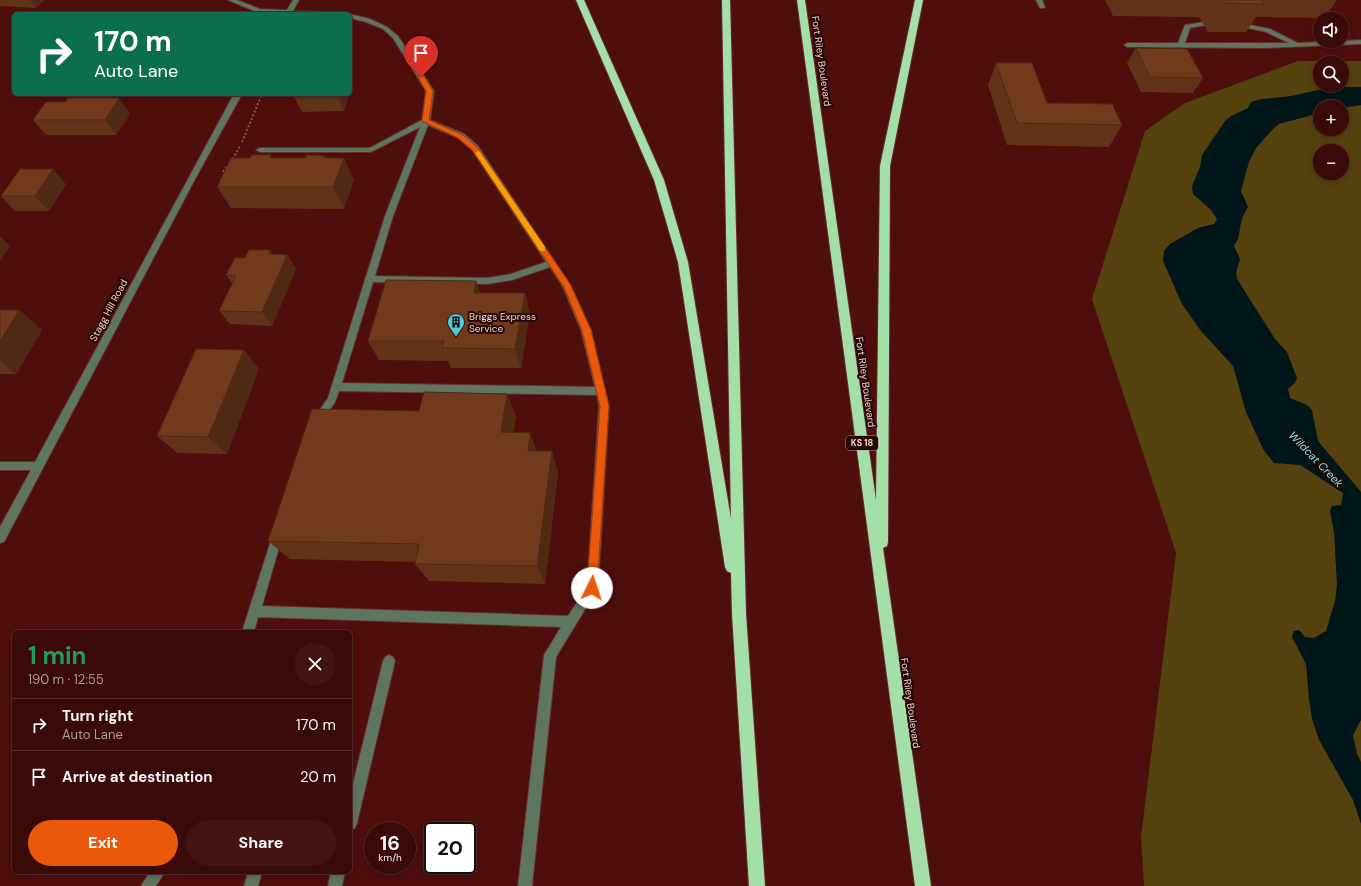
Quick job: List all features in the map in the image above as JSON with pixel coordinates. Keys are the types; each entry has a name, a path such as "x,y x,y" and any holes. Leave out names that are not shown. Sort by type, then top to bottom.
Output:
{"highway":[{"path":"580,0 659,180 683,262 739,614"},
{"path":"726,0 739,614 757,886"},
{"name":"Fort Riley Boulevard","path":"801,0 923,886"},
{"path":"881,586 885,166 919,0"}],"street":[{"path":"231,0 259,11 274,12"},
{"path":"289,12 296,0"},
{"path":"1039,0 1042,7"},
{"path":"312,430 332,399 389,216 426,121 430,91 396,37 385,28 352,17"},
{"path":"1181,45 1187,26 1204,24"},
{"path":"1241,25 1268,30 1298,45"},
{"path":"1127,45 1298,45 1361,42"},
{"name":"Stagg Hill Road","path":"0,538 237,96"},
{"path":"260,150 372,150 426,121"},
{"path":"426,121 461,136 475,148 567,286 586,330 604,406 592,588 550,655 525,886"},
{"path":"370,279 487,281 512,277 552,263"},
{"path":"336,387 600,391"},
{"path":"0,466 38,466"},
{"path":"249,630 280,527"},
{"path":"255,611 571,622"},
{"path":"352,815 389,661"},
{"path":"148,886 157,874"},
{"path":"251,886 254,874"},
{"path":"335,886 338,874"}],"path":[{"path":"223,172 236,155 261,96"}],"shaded area":[{"path":"1298,61 1313,61 1313,92 1349,92 1349,61 1361,61 1361,886 1144,886 1141,837 1176,553 1092,299 1145,131 1185,103"}],"water":[{"name":"Wildcat Creek","path":"1349,87 1361,87 1361,105 1349,107 1349,100 1313,100 1313,115 1279,124 1256,148 1249,162 1241,191 1248,207 1242,218 1238,239 1234,246 1240,259 1236,273 1237,279 1275,339 1287,352 1297,378 1295,383 1288,389 1290,398 1307,405 1312,410 1318,441 1361,492 1361,720 1353,735 1357,754 1361,762 1361,824 1353,800 1319,740 1312,719 1306,664 1292,637 1294,631 1299,630 1305,637 1314,638 1326,631 1335,601 1337,585 1334,533 1330,510 1332,506 1341,505 1343,493 1300,465 1274,463 1263,449 1246,412 1233,366 1201,331 1182,304 1163,261 1164,251 1170,244 1198,228 1214,224 1217,219 1211,210 1193,194 1192,186 1200,167 1202,155 1225,121 1231,116 1248,108 1251,102 1262,99 1291,96 1313,91 1349,92"}],"building":[{"path":"1223,0 1262,0 1264,4 1226,3"},
{"path":"1136,48 1187,49 1203,78 1150,77"},
{"path":"996,63 1032,63 1047,103 1112,104 1122,125 1017,123"},
{"path":"294,96 338,96 294,97"},
{"path":"68,98 119,98 105,120 33,120 46,102 66,102"},
{"path":"252,155 271,155 270,158 306,158 307,155 325,156 324,158 344,158 333,187 217,187 231,158 250,158"},
{"path":"20,169 53,169 35,196 1,196"},
{"path":"249,250 270,250 268,254 287,255 262,312 219,311 236,276 226,275 235,258 245,258"},
{"name":"Briggs Express Service","path":"386,280 476,281 474,293 525,293 515,349 442,348 444,341 368,341"},
{"path":"0,310 19,310 0,341"},
{"path":"196,349 244,350 208,437 157,436"},
{"path":"424,392 507,394 501,432 530,433 528,451 552,451 537,566 415,564 419,544 268,541 312,409 419,411"}],"slow traffic":[{"path":"478,153 543,249"}],"place":[{"name":"Briggs Express Service","path":"456,337"}],"route":[{"path":"421,77 430,91 426,121 461,136 475,148 567,286 586,330 604,406 592,588"}]}
